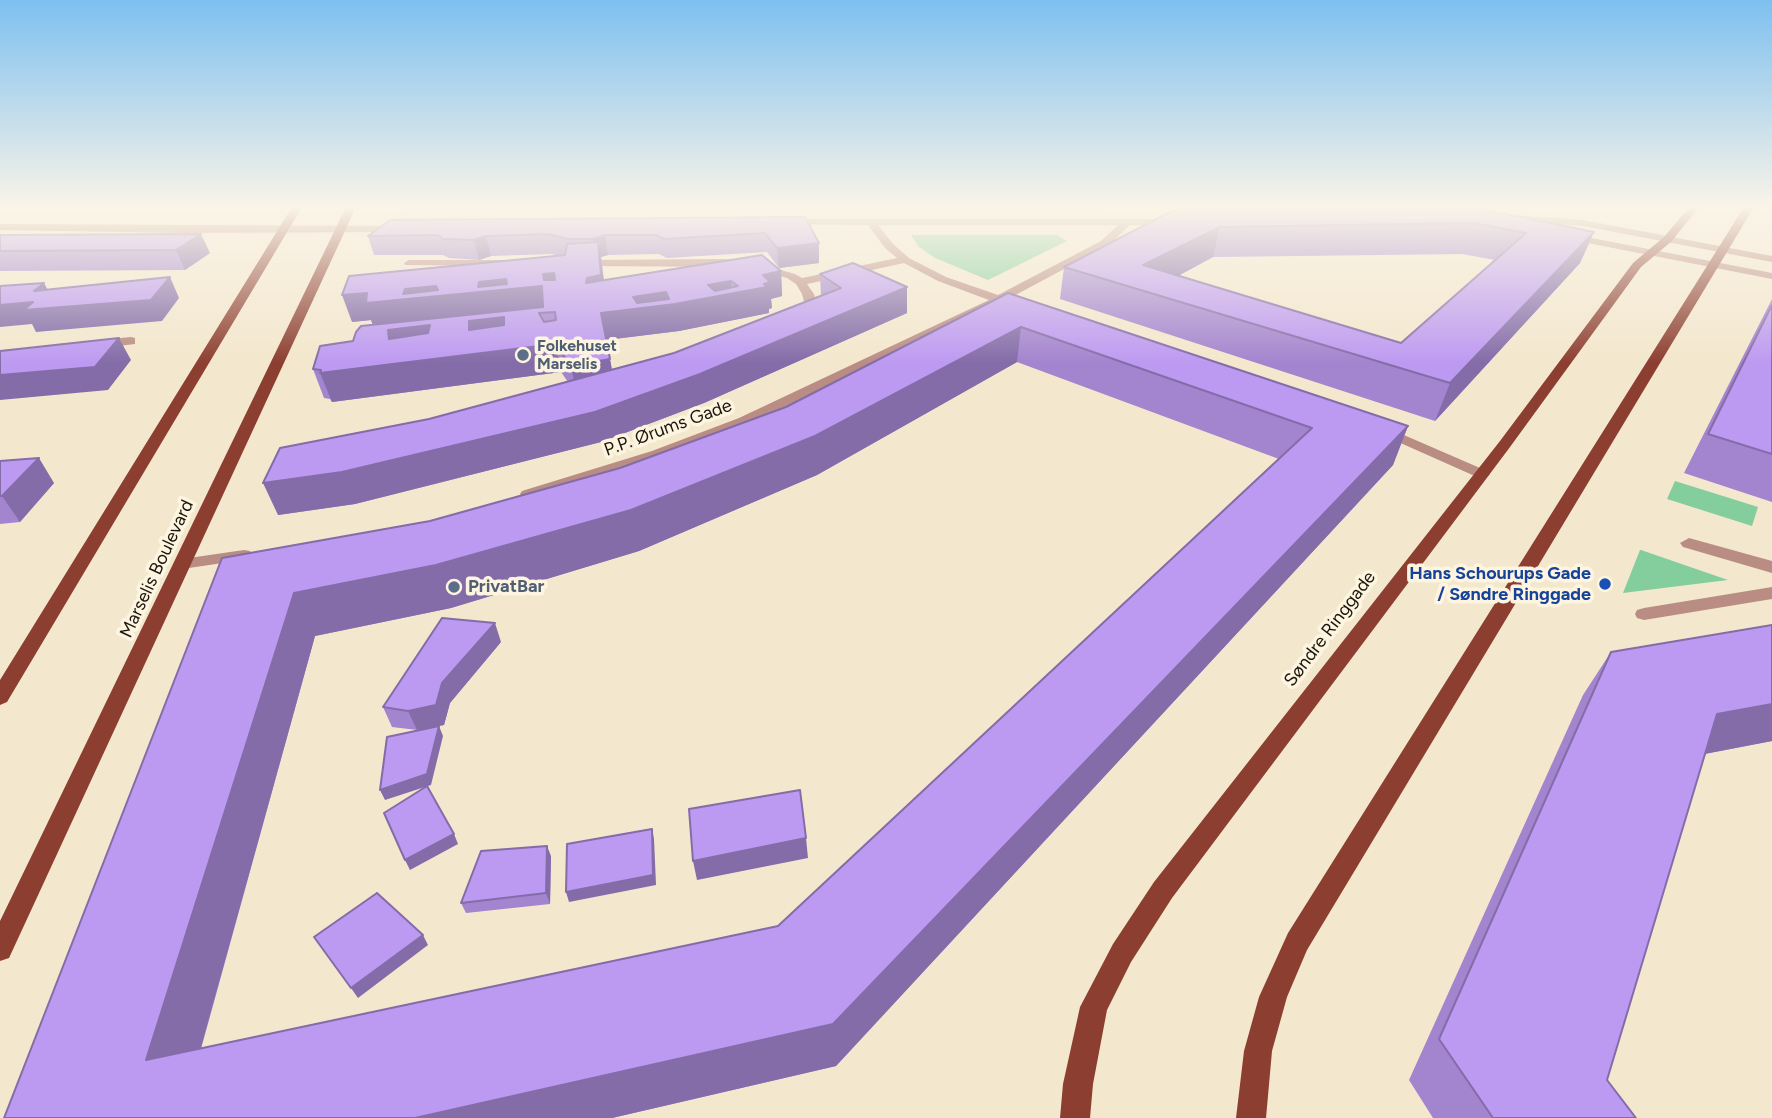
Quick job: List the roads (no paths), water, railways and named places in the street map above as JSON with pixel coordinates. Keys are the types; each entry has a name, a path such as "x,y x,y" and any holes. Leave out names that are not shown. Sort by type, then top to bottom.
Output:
{"main road":[{"path":"0,697 265,259"},
{"name":"Marselis Boulevard","path":"0,949 327,259"},
{"name":"Søndre Ringgade","path":"1075,1118 1077,1084 1094,1007 1122,953 1163,890 1644,259"},
{"path":"1251,1118 1258,1051 1273,997 1297,942 1717,259"}],"street":[{"name":"P.P. Ørums Gade","path":"511,499 657,454 744,421 998,300 1075,259"},
{"path":"1699,259 1714,265 1772,276"},
{"path":"800,282 905,260 942,279 1024,309"},
{"path":"572,262 722,262 748,264 791,276 800,282 808,294 813,312 804,323 792,328"},
{"path":"409,263 518,263"},
{"path":"92,345 131,341"},
{"path":"1381,429 1482,474"},
{"path":"1689,543 1772,567"},
{"path":"182,564 264,551"},
{"path":"1644,614 1772,593"}],"place":[{"name":"Folkehuset Marselis","path":"523,355"},
{"name":"Hans Schourups Gade / Søndre Ringgade","path":"1605,584"},
{"name":"PrivatBar","path":"454,587"}]}
